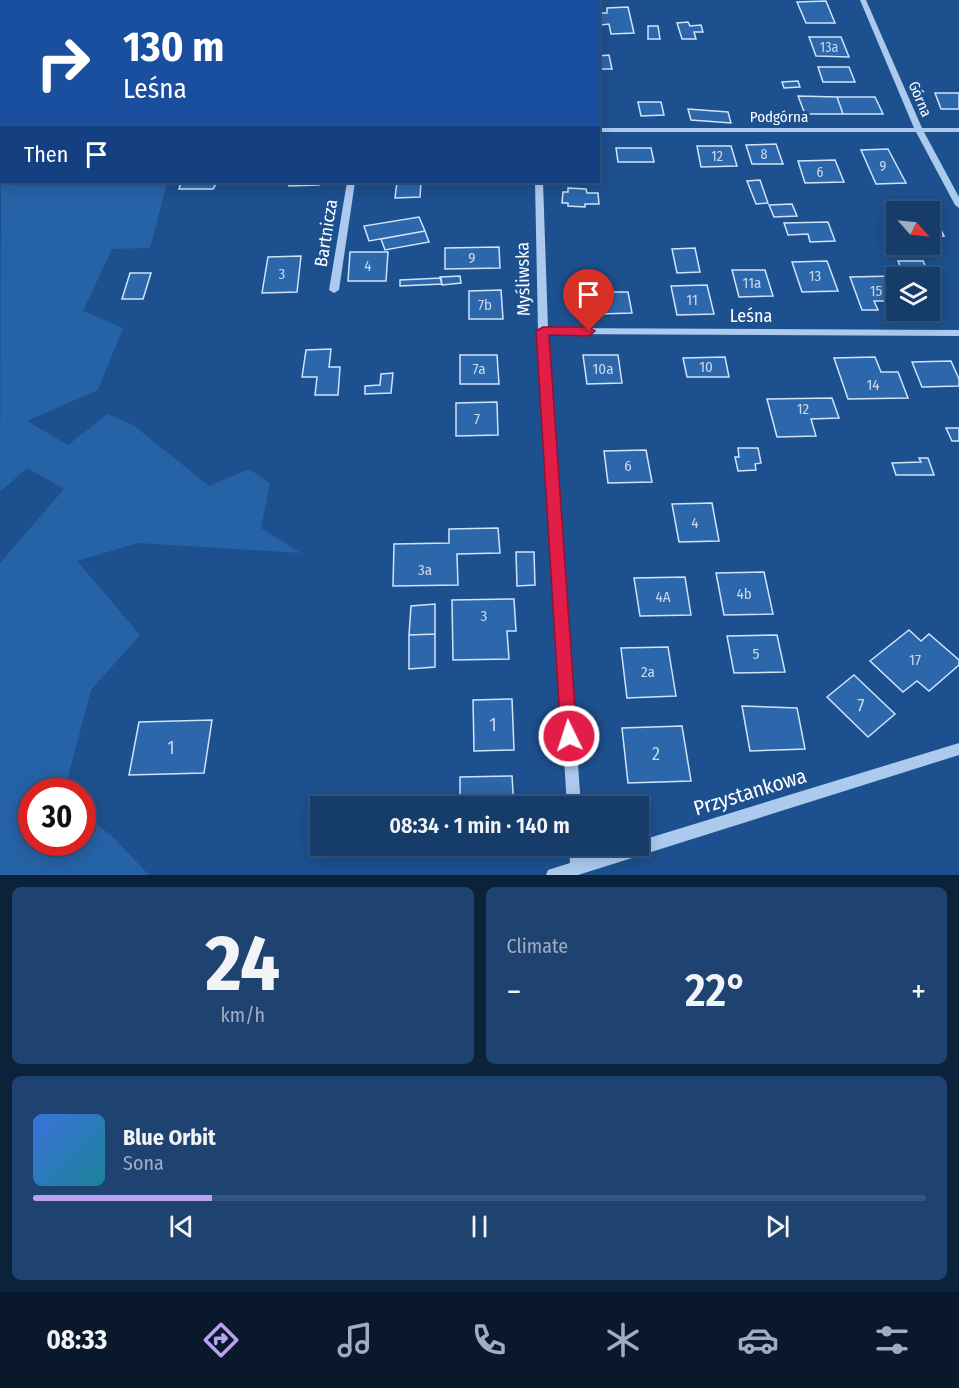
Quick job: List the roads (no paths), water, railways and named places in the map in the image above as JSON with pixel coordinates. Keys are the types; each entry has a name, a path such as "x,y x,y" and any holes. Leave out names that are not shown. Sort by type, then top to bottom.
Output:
{"street":[{"name":"Górna","path":"863,0 919,131 959,206"},
{"name":"Podgórna","path":"600,130 959,130"},
{"name":"Bartnicza","path":"334,290 351,183"},
{"name":"Myśliwska","path":"539,183 543,331 573,796"},
{"name":"Leśna","path":"543,331 959,333"},
{"name":"Przystankowa","path":"553,875 959,749"},
{"path":"577,856 578,868"}]}
